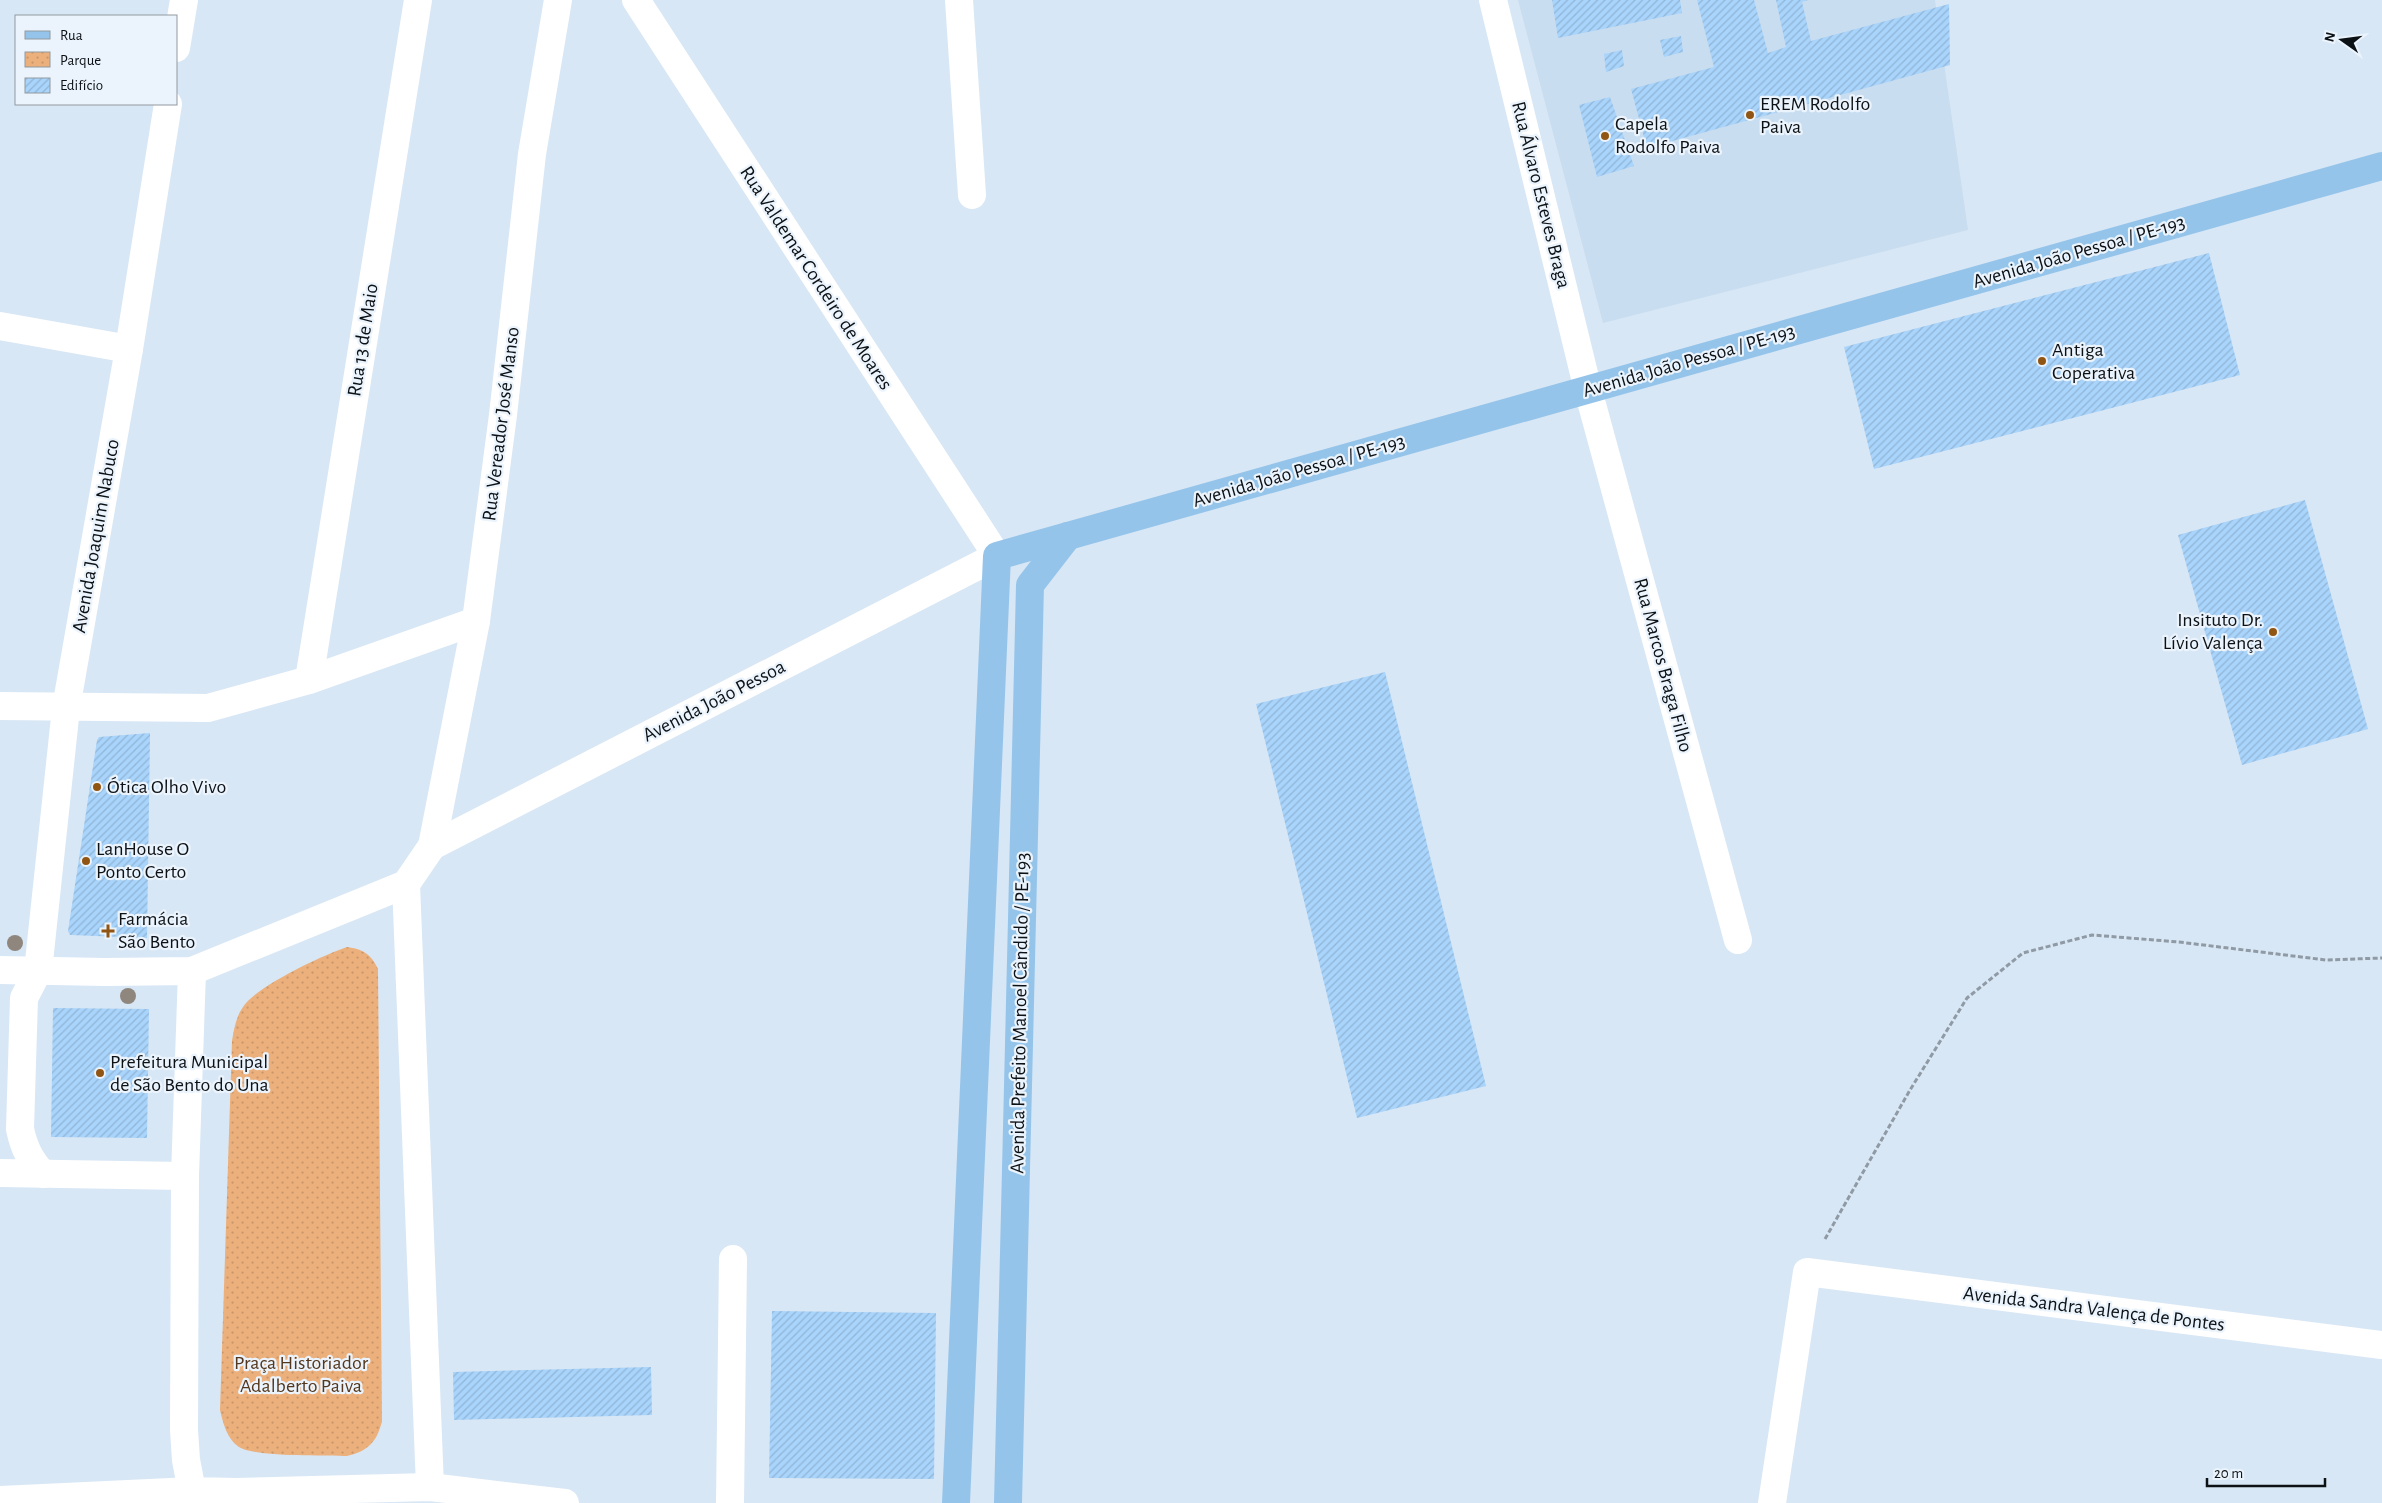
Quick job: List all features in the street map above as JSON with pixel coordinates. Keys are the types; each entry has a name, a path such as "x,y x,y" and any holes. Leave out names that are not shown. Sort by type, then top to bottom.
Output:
{"main road":[{"path":"178,36 184,0"},
{"name":"Rua 13 de Maio","path":"309,680 418,0"},
{"name":"Rua Vereador José Manso","path":"432,846 476,621 503,415 532,154 558,0"},
{"name":"Rua Valdemar Cordeiro de Moares","path":"636,0 997,556"},
{"path":"959,0 972,195"},
{"name":"Rua Álvaro Esteves Braga","path":"1493,0 1588,390"},
{"name":"Avenida Joaquim Nabuco","path":"38,970 66,708 129,349 168,105"},
{"name":"Avenida João Pessoa / PE-193","path":"997,556 2382,166"},
{"path":"0,326 129,349"},
{"name":"Rua Marcos Braga Filho","path":"1588,390 1738,940"},
{"name":"Avenida Prefeito Manoel Cândido / PE-193","path":"1008,1503 1030,585 1068,536"},
{"name":"Avenida João Pessoa","path":"432,846 997,556"},
{"name":"Avenida Prefeito Manoel Cândido / PE-193","path":"956,1503 997,556"},
{"path":"0,706 208,708 309,680 476,621"},
{"path":"0,970 192,971 406,884 432,846"},
{"path":"406,884 430,1487"},
{"path":"38,970 24,998 20,1129 23,1145 30,1160 43,1174"},
{"path":"192,971 185,1176 184,1430 186,1460 192,1497"},
{"path":"0,1173 185,1176"},
{"path":"730,1503 733,1259"},
{"path":"1772,1503 1807,1272"},
{"name":"Avenida Sandra Valença de Pontes","path":"1807,1272 2382,1345"},
{"path":"0,1500 236,1498 430,1487 565,1503"}],"path":[{"path":"1807,1272 1910,1090 1967,998 2023,953 2092,935 2179,942 2326,960 2382,958"}],"shaded area":[{"name":"EREM Rodolfo Paiva","path":"1518,0 1935,0 1968,230 1603,323"}],"green space":[{"name":"Praça Historiador Adalberto Paiva","path":"347,947 366,953 378,969 382,1421 377,1435 366,1448 347,1456 290,1455 247,1450 239,1447 231,1440 220,1410 232,1041 236,1023 243,1007 261,990 290,972"}],"building":[{"path":"1552,0 1680,0 1682,13 1558,38"},
{"path":"1697,0 1754,0 1768,53 1786,47 1776,0 1808,0 1802,2 1811,41 1949,4 1950,65 1647,148 1631,89 1714,67"},
{"path":"1681,36 1683,52 1664,57 1660,40"},
{"path":"1622,50 1624,66 1606,72 1604,54"},
{"name":"Capela Rodolfo Paiva","path":"1610,97 1634,166 1597,177 1579,105"},
{"name":"Antiga Coperativa","path":"2209,253 2240,375 1874,469 1844,347"},
{"name":"Insituto Dr. Lívio Valença","path":"2305,500 2368,729 2242,765 2178,535"},
{"path":"1385,672 1486,1086 1357,1118 1256,704"},
{"path":"150,733 147,938 70,935 68,931 97,740 99,737"},
{"name":"Prefeitura Municipal de São Bento do Una","path":"53,1008 149,1009 147,1138 51,1137"},
{"path":"772,1311 936,1313 934,1479 769,1478"},
{"path":"651,1367 652,1415 454,1420 453,1372"}],"place":[{"name":"EREM Rodolfo Paiva","path":"1750,115"},
{"name":"Capela Rodolfo Paiva","path":"1605,136"},
{"name":"Antiga Coperativa","path":"2042,361"},
{"name":"Insituto Dr. Lívio Valença","path":"2273,632"},
{"name":"Ótica Olho Vivo","path":"97,787"},
{"name":"LanHouse O Ponto Certo","path":"86,861"},
{"name":"Farmácia São Bento","path":"108,931"},
{"name":"Prefeitura Municipal de São Bento do Una","path":"100,1073"}]}
